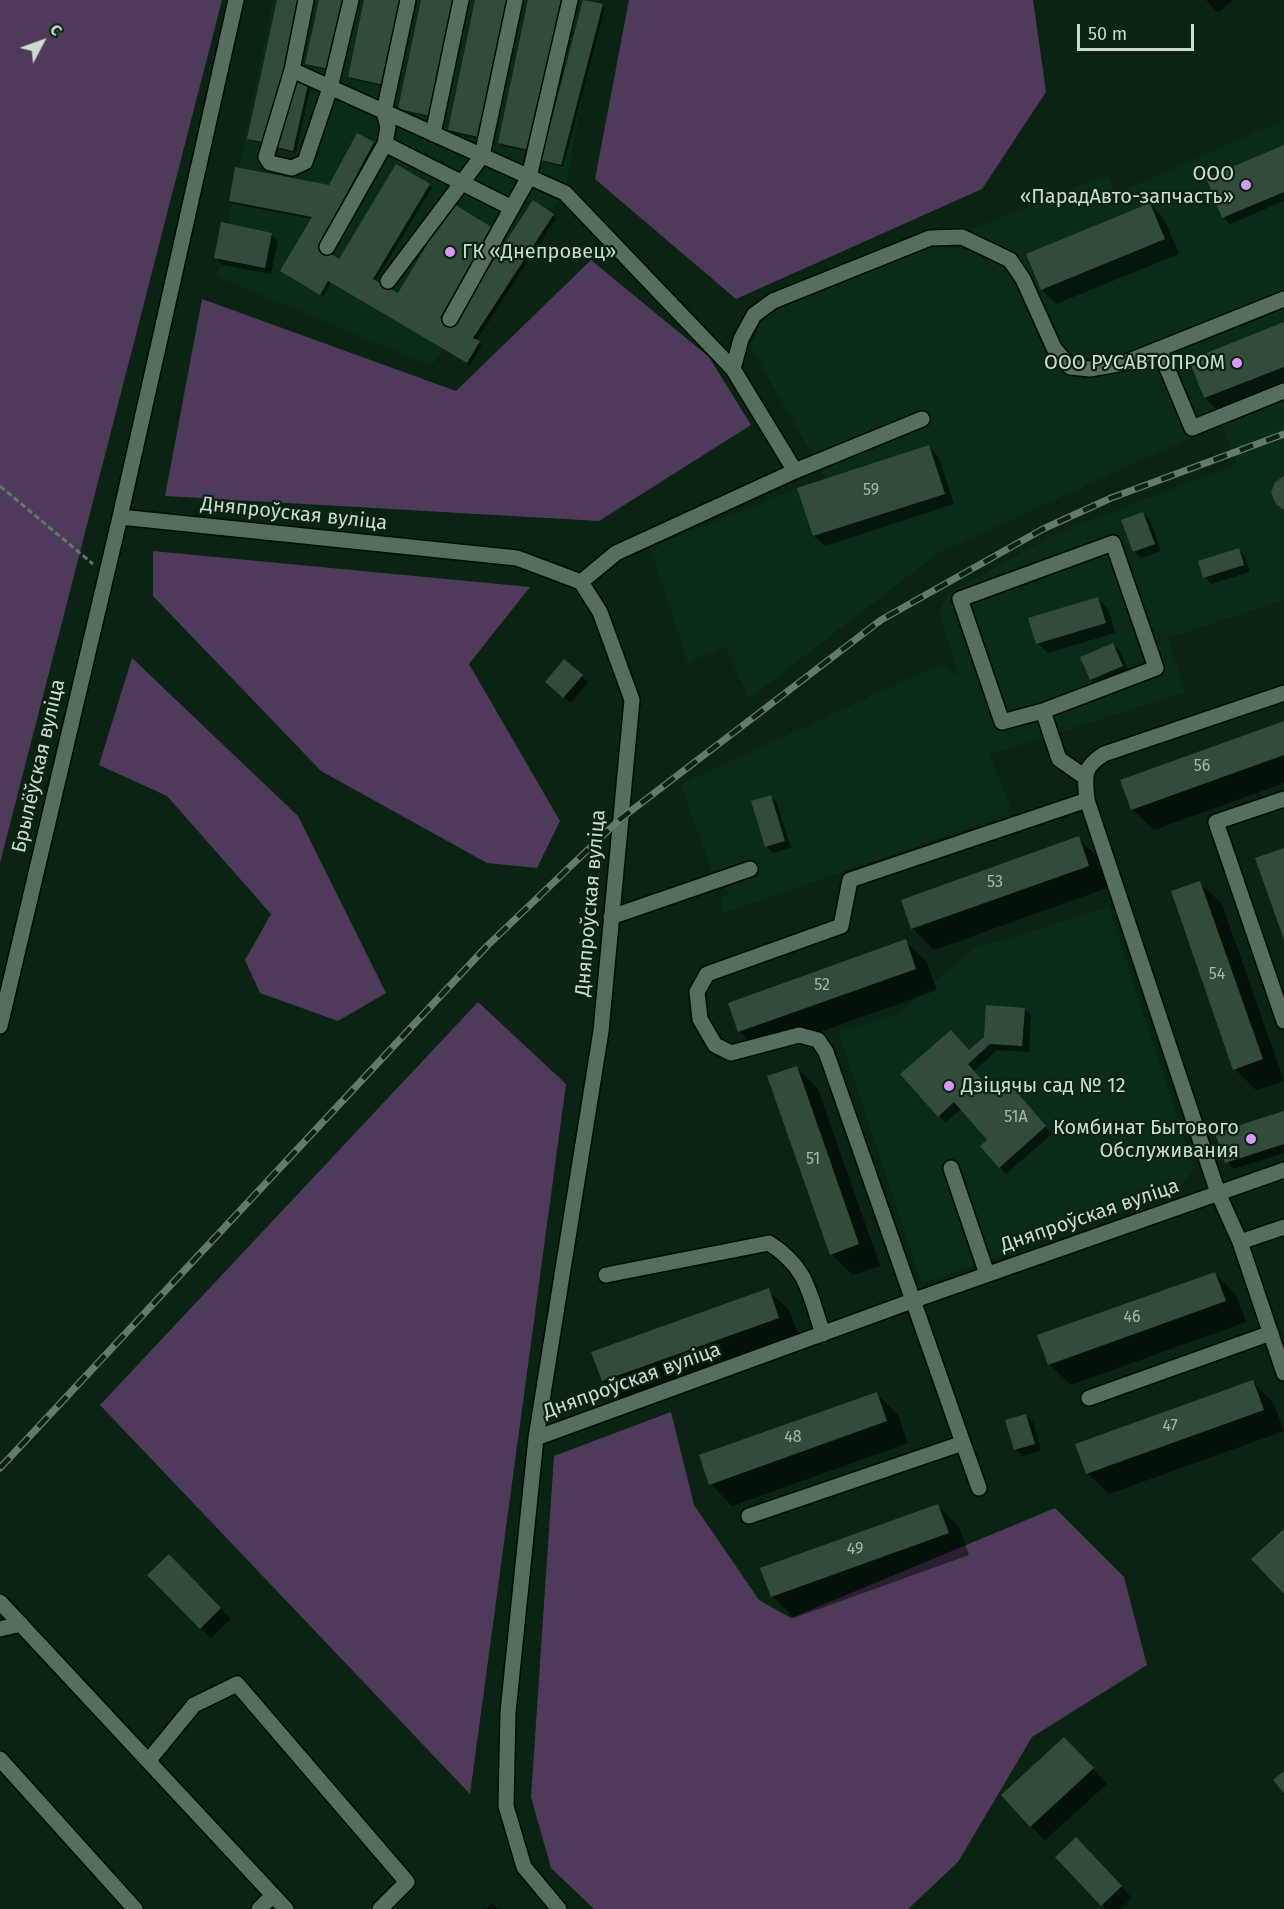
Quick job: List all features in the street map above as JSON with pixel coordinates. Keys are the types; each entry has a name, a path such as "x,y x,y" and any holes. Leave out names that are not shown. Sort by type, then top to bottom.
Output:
{"street":[{"path":"120,517 236,0"},
{"path":"306,0 291,70 266,158 270,163 292,168 304,162 330,88 351,0"},
{"path":"327,247 385,144 388,127 384,112 408,0"},
{"path":"433,134 461,0"},
{"path":"388,281 482,156 515,0"},
{"path":"450,319 529,177 570,0"},
{"path":"291,70 565,193 733,369 795,471"},
{"path":"385,144 512,207"},
{"path":"733,369 741,339 754,315 772,301 930,238 962,237 1010,260 1023,279 1054,348 1070,367 1090,369 1124,363 1284,299"},
{"path":"1159,349 1192,428 1284,391"},
{"path":"581,582 616,553 795,471 922,419"},
{"name":"Брылёўская вуліца","path":"0,1026 120,517"},
{"name":"Дняпроўская вуліца","path":"120,517 517,558 581,582 600,612 632,700 601,1032 536,1438 987,1274 1284,1170"},
{"path":"1113,543 1156,668 1043,711 1002,722 960,599 1113,543"},
{"path":"1284,693 1104,754 1089,764 1085,777 1087,800 1218,1193 1240,1242 1284,1373"},
{"path":"1043,711 1059,759 1085,777"},
{"path":"1284,799 1216,822 1284,1021"},
{"path":"979,1488 826,1052 818,1040 799,1035 730,1053 716,1045 700,1018 697,992 707,974 841,926 850,880 1087,800"},
{"path":"611,917 750,869"},
{"path":"951,1168 987,1274"},
{"path":"1240,1242 1284,1227"},
{"path":"606,1275 769,1243 787,1255 804,1276 823,1334"},
{"path":"1089,1398 1271,1334"},
{"path":"536,1438 508,1712 506,1806 524,1867 559,1909"},
{"path":"749,1516 963,1443"},
{"path":"0,1602 286,1909"},
{"path":"0,1629 21,1624"},
{"path":"149,1760 194,1705 237,1684 407,1882 380,1909"},
{"path":"0,1759 135,1909"},
{"path":"260,1909 273,1895"}],"path":[{"path":"0,486 106,575"}],"shaded area":[{"path":"0,0 222,0 0,863"},
{"path":"273,0 599,0 565,193 431,366 217,277"},
{"path":"629,0 1033,0 1046,92 982,189 736,299 595,179"},
{"path":"1284,120 1284,600 1168,638 1186,692 990,755 1010,806 1007,815 724,913 720,897 727,894 720,871 711,870 681,784 938,665 958,675 939,611 948,594 1057,533 1236,464 1223,426 1199,434 937,554 749,699 725,646 688,663 650,548 797,488 826,479 750,346 764,316 920,250 946,246 965,251 971,241 972,229 1107,175 1116,193"},
{"path":"591,260 709,357 751,425 599,521 165,496 202,299 456,391"},
{"path":"153,551 530,587 469,664 560,821 537,868 487,863 321,771 153,596"},
{"path":"132,658 298,816 386,993 338,1021 260,993 245,960 271,914 167,796 99,765"},
{"path":"1109,907 1194,1169 1175,1194 922,1284 838,1031 897,1015 973,949"},
{"path":"478,1002 566,1084 470,1794 100,1405"},
{"path":"671,1412 694,1505 759,1600 791,1618 1055,1508 1124,1577 1147,1665 1032,1737 958,1862 908,1909 594,1909 551,1868 531,1797 554,1456"}],"building":[{"path":"277,0 299,0 268,143 247,139"},
{"path":"319,0 353,0 338,71 305,64"},
{"path":"364,0 407,0 389,86 348,77"},
{"path":"421,0 455,0 430,116 398,109"},
{"path":"475,0 512,0 483,138 448,130"},
{"path":"528,0 561,0 529,150 498,143"},
{"path":"583,0 603,4 561,165 541,160"},
{"path":"292,76 309,80 293,151 276,147"},
{"name":"ГК «Днепровец»","path":"357,133 374,142 319,246 339,259 396,164 430,184 373,279 398,293 452,203 493,228 440,318 451,325 533,200 554,214 473,338 480,341 467,363 328,281 320,295 280,271 312,217 229,201 235,167 329,185"},
{"name":"ООО «ПарадАвто-запчасть»","path":"1284,145 1284,192 1222,218 1206,178"},
{"path":"1150,203 1165,239 1041,290 1026,254"},
{"path":"221,222 272,233 265,268 214,258"},
{"name":"ООО РУСАВТОПРОМ","path":"1284,322 1284,367 1204,398 1189,360"},
{"path":"929,445 945,494 813,536 797,488"},
{"path":"1284,476 1284,510 1276,504 1271,493 1275,482"},
{"path":"1143,512 1155,544 1133,552 1121,520"},
{"path":"1239,548 1244,565 1203,578 1198,561"},
{"path":"1098,597 1106,623 1036,644 1028,618"},
{"path":"1113,643 1123,666 1090,680 1080,657"},
{"path":"564,659 583,675 563,698 545,682"},
{"path":"1284,721 1284,755 1131,810 1120,780"},
{"path":"771,795 785,841 765,847 751,801"},
{"path":"1079,836 1089,866 911,929 901,900"},
{"path":"1284,848 1284,940 1255,858"},
{"path":"1200,881 1263,1059 1233,1070 1171,891"},
{"path":"906,939 916,969 738,1032 728,1003"},
{"name":"Дзіцячы сад № 12","path":"986,1005 1025,1008 1022,1046 990,1044 968,1064 994,1094 1008,1082 1046,1126 999,1168 980,1146 987,1140 954,1102 938,1117 900,1074 951,1030 969,1050 984,1037"},
{"path":"797,1066 859,1244 830,1255 767,1076"},
{"name":"Комбинат Бытового Обслуживания","path":"1284,1111 1284,1144 1225,1163 1215,1133"},
{"path":"1215,1272 1226,1301 1048,1365 1037,1335"},
{"path":"769,1288 779,1318 602,1381 591,1352"},
{"path":"1253,1380 1264,1410 1086,1474 1075,1444"},
{"path":"877,1392 887,1421 709,1485 699,1455"},
{"path":"1026,1414 1035,1444 1014,1450 1005,1420"},
{"path":"938,1504 949,1533 771,1597 760,1568"},
{"path":"1284,1529 1284,1594 1251,1559"},
{"path":"169,1554 221,1608 200,1629 147,1575"},
{"path":"1064,1737 1094,1768 1030,1827 1001,1795"},
{"path":"1284,1771 1284,1793 1273,1780"},
{"path":"1076,1837 1122,1886 1101,1906 1055,1857"}],"railway":[{"path":"0,1468 487,946 619,820 881,620 1043,529 1111,498 1284,434"}],"place":[{"name":"ООО «ПарадАвто-запчасть»","path":"1246,185"},
{"name":"ГК «Днепровец»","path":"450,252"},
{"name":"ООО РУСАВТОПРОМ","path":"1237,363"},
{"name":"Дзіцячы сад № 12","path":"949,1086"},
{"name":"Комбинат Бытового Обслуживания","path":"1251,1139"}]}
